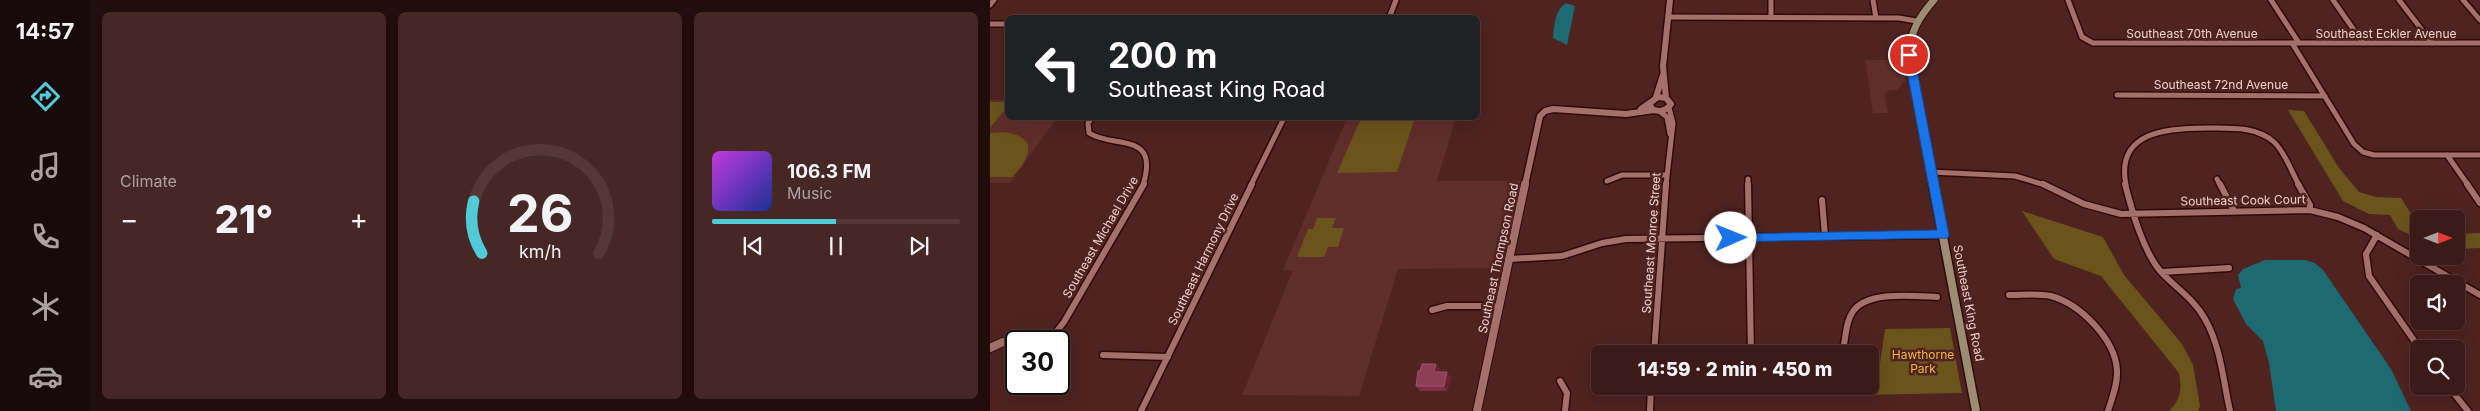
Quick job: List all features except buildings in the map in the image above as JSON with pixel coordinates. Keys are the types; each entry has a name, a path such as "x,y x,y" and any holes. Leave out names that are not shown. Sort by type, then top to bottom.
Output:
{"main road":[{"name":"Southeast King Road","path":"1934,0 1916,21 1911,34 1909,55 1976,411"}],"street":[{"path":"990,5 994,0"},
{"path":"1389,15 1396,0"},
{"path":"1613,112 1638,110 1650,104 1656,98 1663,75 1670,0"},
{"path":"1771,0 1771,17"},
{"path":"1873,0 1876,18"},
{"name":"Southeast 70th Avenue","path":"2068,0 2082,37 2086,41 2093,43 2292,43"},
{"path":"2271,0 2299,43"},
{"path":"2333,0 2363,43"},
{"path":"2399,0 2432,43"},
{"path":"2462,0 2480,20"},
{"path":"1668,17 1903,18 1916,21"},
{"path":"990,24 1005,24"},
{"path":"2292,43 2354,144 2363,152 2374,155 2480,155"},
{"name":"Southeast Eckler Avenue","path":"2292,43 2480,43"},
{"path":"1663,75 1666,98"},
{"name":"Southeast 72nd Avenue","path":"2117,95 2325,96"},
{"path":"1613,112 1632,114 1669,108 1671,102 1666,98 1656,98"},
{"path":"1650,104 1657,111"},
{"name":"Southeast Thompson Road","path":"1477,411 1538,120 1545,111 1557,108 1613,112"},
{"name":"Southeast Monroe Street","path":"1669,108 1674,123 1670,134"},
{"name":"Southeast Monroe Street","path":"1655,345 1670,134 1667,117 1657,111"},
{"name":"Southeast Michael Drive","path":"1058,330 1142,190 1148,174 1146,160 1140,150 1127,142 1100,138 1089,133 1088,123 1090,120"},
{"name":"Southeast Harmony Drive","path":"1142,411 1283,120"},
{"path":"2230,411 2218,355 2206,319 2194,302 2162,272 2150,253 2135,215 2124,176 2124,166 2128,153 2148,135 2177,128 2249,128 2266,136 2275,143 2310,205 2310,210"},
{"path":"2446,155 2480,203"},
{"name":"Southeast Cook Court","path":"1931,172 2015,176 2042,184 2084,204 2106,211 2135,215 2310,210 2336,215 2377,235 2480,295"},
{"path":"1608,181 1622,175 1667,175"},
{"path":"1748,179 1751,345"},
{"path":"2217,179 2234,211"},
{"path":"1822,200 1825,236"},
{"path":"1510,259 1562,256 1610,241 1944,235"},
{"path":"2377,235 2364,253 2364,264 2369,276 2414,340"},
{"path":"2162,272 2228,268"},
{"path":"2009,295 2040,295 2064,300 2080,312 2101,336 2111,350 2117,368 2116,381 2108,411"},
{"path":"1843,345 1851,315 1855,308 1875,298 1937,297"},
{"path":"1432,310 1447,306 1499,306"},
{"path":"990,348 1005,342"},
{"path":"1103,355 1168,357"},
{"path":"1560,381 1568,393 1565,411"},
{"path":"1650,411 1651,395"},
{"path":"2455,395 2468,411"}],"shaded area":[{"path":"1865,60 1902,60 1906,82 1903,82 1898,90 1891,90 1884,94 1888,113 1873,113"},
{"path":"990,100 1005,100 1005,120 1056,120 1010,183 990,183"},
{"path":"1346,120 1455,120 1437,181 1521,181 1502,268 1398,269 1359,396 1242,395 1293,270 1283,270"}],"green space":[{"path":"990,102 1005,102 1005,110 990,128"},
{"path":"2288,110 2304,111 2339,168 2359,192 2376,197 2401,198 2410,212 2410,235 2398,229 2390,215 2369,214 2343,201"},
{"path":"1360,120 1414,120 1397,172 1337,173"},
{"path":"1004,132 1023,138 1027,143 1027,155 1019,170 1012,177 990,177 990,133"},
{"path":"2022,211 2103,237 2124,275 2182,344 2193,365 2200,406 2198,411 2169,411 2180,394 2179,373 2101,276 2054,259"},
{"path":"1317,218 1336,218 1332,228 1344,228 1338,247 1328,247 1324,257 1297,257 1308,229 1313,229"},
{"path":"2480,233 2480,248 2465,249 2465,234"},
{"name":"Hawthorne Park","path":"1950,328 1962,393 1879,395 1879,370 1885,329"}],"water":[{"path":"1566,3 1575,6 1567,45 1553,38 1557,14"},
{"path":"2265,260 2305,260 2315,263 2323,270 2391,369 2411,411 2276,411 2269,363 2263,341 2246,324 2233,299 2236,289 2241,288 2238,275 2243,269"}],"route":[{"path":"1731,238 1944,235 1909,55"}]}
